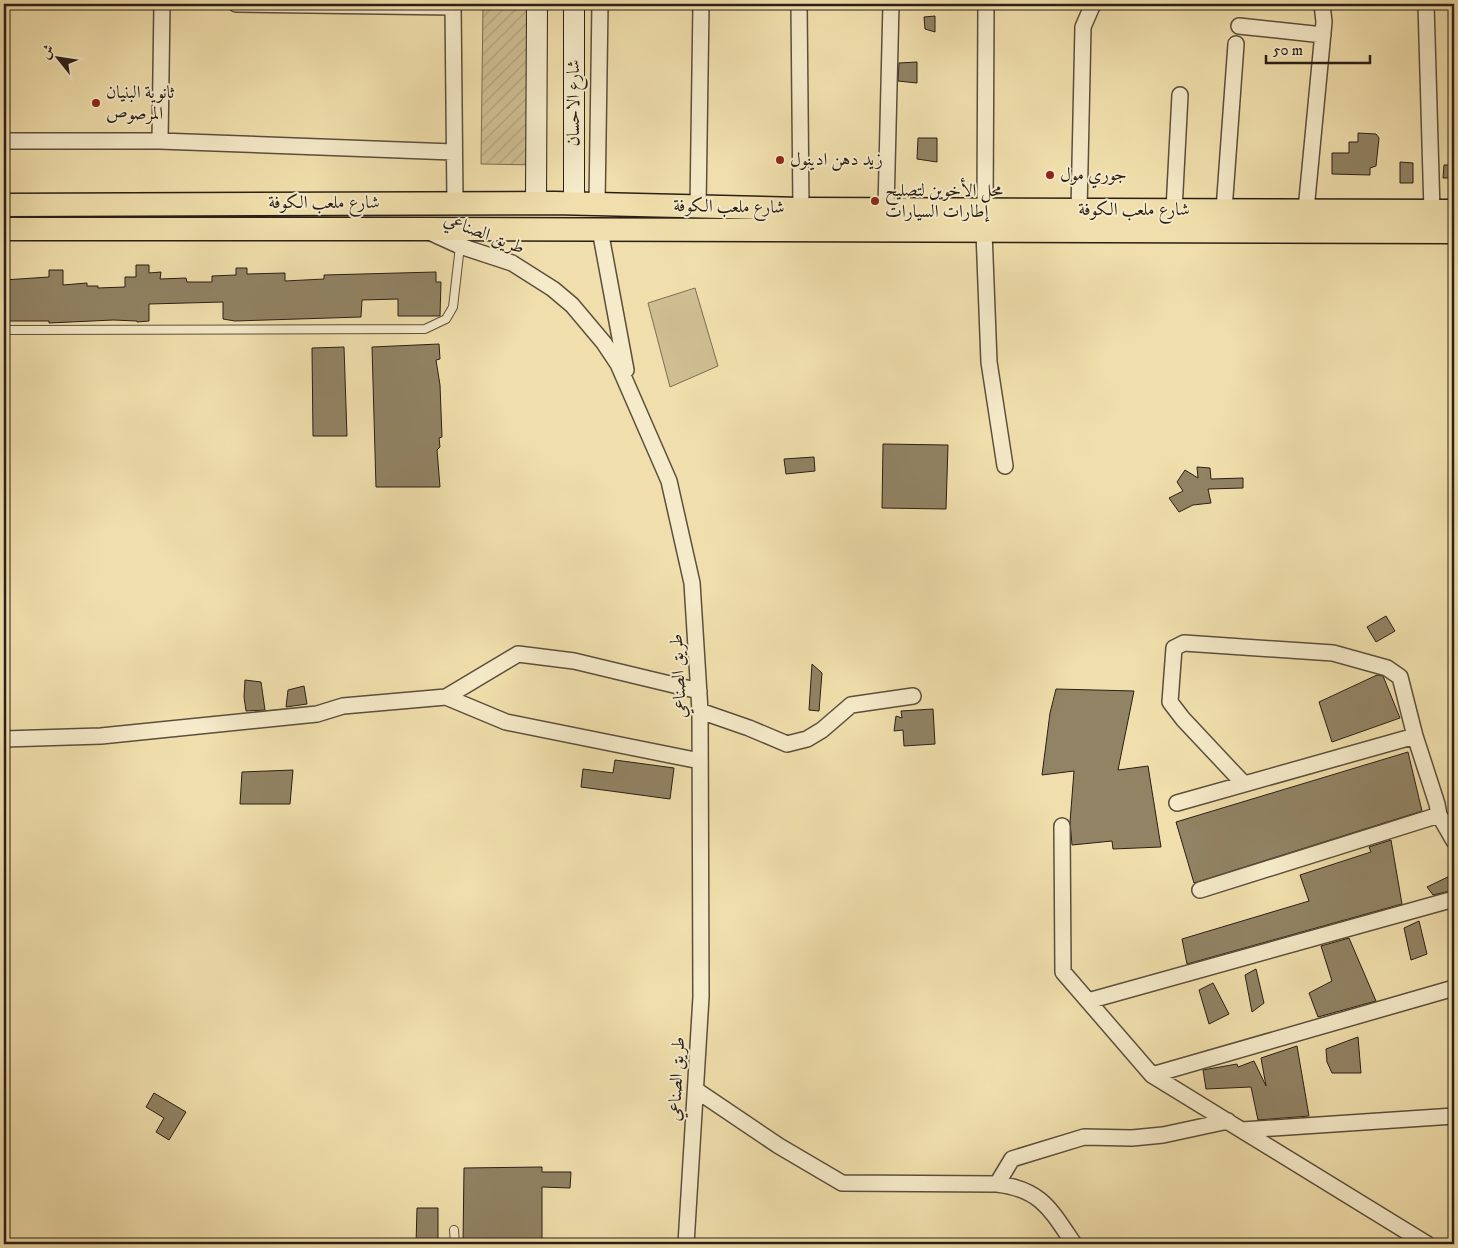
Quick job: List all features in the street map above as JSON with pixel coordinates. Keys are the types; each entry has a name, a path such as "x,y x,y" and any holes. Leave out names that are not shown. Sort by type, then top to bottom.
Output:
{"main road":[{"name":"شارع ملعب الكوفة","path":"4,205 454,202 596,203 698,207 1129,210 1161,218 1454,232"},
{"path":"42,204 35,217 38,226 42,229"},
{"path":"4,205 8,208 12,217 11,222 4,229"},
{"path":"1129,210 1135,221 1129,232"},
{"name":"شارع ملعب الكوفة","path":"4,229 422,228 1129,232 1161,218 1224,210 1443,211"}],"street":[{"path":"160,142 162,4"},
{"path":"236,4 453,5 454,202"},
{"path":"536,203 537,4"},
{"name":"شارع الاحسان","path":"574,4 574,203"},
{"path":"596,203 600,4"},
{"path":"698,207 700,4"},
{"path":"799,4 801,208"},
{"path":"886,208 891,4"},
{"path":"985,209 986,4"},
{"path":"1079,210 1084,27 1093,4"},
{"path":"1306,210 1323,35 1322,4"},
{"path":"1426,4 1443,211"},
{"path":"1238,26 1323,35"},
{"path":"1224,210 1236,44"},
{"path":"1161,218 1180,95"},
{"path":"4,142 160,142 453,152"},
{"name":"طريق الصناعي","path":"422,228 460,246 512,263 553,289 572,305 599,336 618,364 668,481 692,583 700,711 701,997 686,1244"},
{"path":"600,230 629,386"},
{"path":"984,232 989,362 1005,466"},
{"path":"1244,784 1183,719 1170,702 1174,648 1184,643 1333,653 1388,668 1400,677 1415,736 1439,815 1454,841"},
{"path":"4,739 101,736 317,714 343,706 446,697 518,654 574,661 699,691"},
{"path":"700,711 750,728 787,744 807,739 822,730 851,705 912,696"},
{"path":"446,697 506,722 700,761"},
{"path":"1177,803 1415,736"},
{"path":"1200,890 1439,815"},
{"path":"1062,826 1063,972 1088,1001 1152,1074 1427,1244"},
{"path":"1088,1001 1454,899"},
{"path":"1152,1074 1454,988"},
{"path":"696,1090 779,1146 842,1183 997,1184 1014,1186 1030,1192 1044,1202 1074,1244"},
{"path":"1242,1130 1454,1116"},
{"path":"997,1184 1012,1159 1084,1137 1132,1138 1163,1135 1228,1121"}],"lane":[{"path":"4,330 425,329 446,319 453,307 460,246"},
{"path":"454,1230 455,1244"}],"shaded area":[{"path":"483,4 539,4 540,165 481,164"},
{"path":"695,288 718,366 670,387 648,303"}],"building":[{"path":"935,16 935,32 925,29 924,17"},
{"path":"917,62 917,83 898,81 899,63"},
{"path":"1358,133 1376,134 1379,138 1376,166 1370,168 1370,175 1332,174 1332,153 1349,153 1349,142 1358,142"},
{"path":"918,138 937,138 937,162 917,159"},
{"path":"1400,162 1413,163 1413,183 1400,183"},
{"path":"1444,165 1454,165 1454,178 1443,178"},
{"path":"136,265 149,265 149,273 161,272 160,279 186,278 187,282 212,282 212,276 236,275 236,268 247,268 247,274 285,273 285,281 324,279 324,275 436,272 436,282 441,282 440,316 398,316 398,299 362,300 361,317 235,321 223,319 223,302 149,304 149,321 113,320 49,323 49,321 4,321 4,280 49,277 49,270 63,270 63,285 87,283 87,286 98,286 98,288 125,287 125,277 136,277"},
{"path":"439,344 440,359 436,360 440,385 442,437 439,438 440,447 437,450 440,487 376,487 372,347"},
{"path":"344,347 347,436 313,436 312,348"},
{"path":"883,444 948,445 946,509 882,508"},
{"path":"814,457 815,471 786,474 784,459"},
{"path":"1197,467 1210,468 1211,479 1243,478 1243,488 1208,489 1211,503 1193,505 1179,512 1169,498 1183,491 1177,482 1185,470 1198,478"},
{"path":"1386,616 1395,631 1376,642 1367,627"},
{"path":"812,664 822,673 819,711 809,710"},
{"path":"1377,675 1383,676 1400,718 1332,742 1319,702"},
{"path":"245,680 261,682 265,710 246,711 244,697"},
{"path":"304,686 307,704 286,707 288,690"},
{"path":"1056,689 1134,691 1118,770 1148,766 1161,847 1113,849 1112,841 1072,845 1070,822 1074,771 1042,775 1050,713"},
{"path":"933,709 935,744 904,746 903,730 894,731 896,716 902,718 901,711"},
{"path":"1408,752 1422,811 1194,883 1176,822"},
{"path":"615,760 674,768 670,799 581,787 583,769 613,773"},
{"path":"293,770 290,804 240,804 242,772"},
{"path":"1391,840 1402,904 1187,964 1182,939 1309,901 1300,875 1371,852 1369,847"},
{"path":"1454,874 1454,890 1433,895 1427,887"},
{"path":"1419,921 1427,954 1411,960 1404,928"},
{"path":"1349,938 1376,1001 1318,1017 1309,993 1332,981 1321,946"},
{"path":"1256,969 1264,1003 1252,1012 1245,975"},
{"path":"1213,983 1229,1014 1209,1024 1199,990"},
{"path":"1358,1037 1361,1073 1332,1073 1327,1062 1326,1049"},
{"path":"1297,1046 1309,1116 1258,1120 1251,1087 1206,1089 1203,1070 1237,1064 1238,1067 1254,1061 1266,1086 1261,1058"},
{"path":"154,1093 186,1112 169,1140 156,1132 164,1118 146,1107"},
{"path":"542,1167 542,1172 571,1172 570,1188 542,1187 542,1244 463,1244 464,1168"},
{"path":"417,1208 438,1208 438,1244 416,1244"}],"place":[{"name":"ثانوية البنيان المرصوص","path":"96,103"},
{"name":"زيد دهن ادينول","path":"780,160"},
{"name":"جوري مول","path":"1050,175"},
{"name":"محل الأخوين لتصليح إطارات السيارات","path":"875,201"}]}
